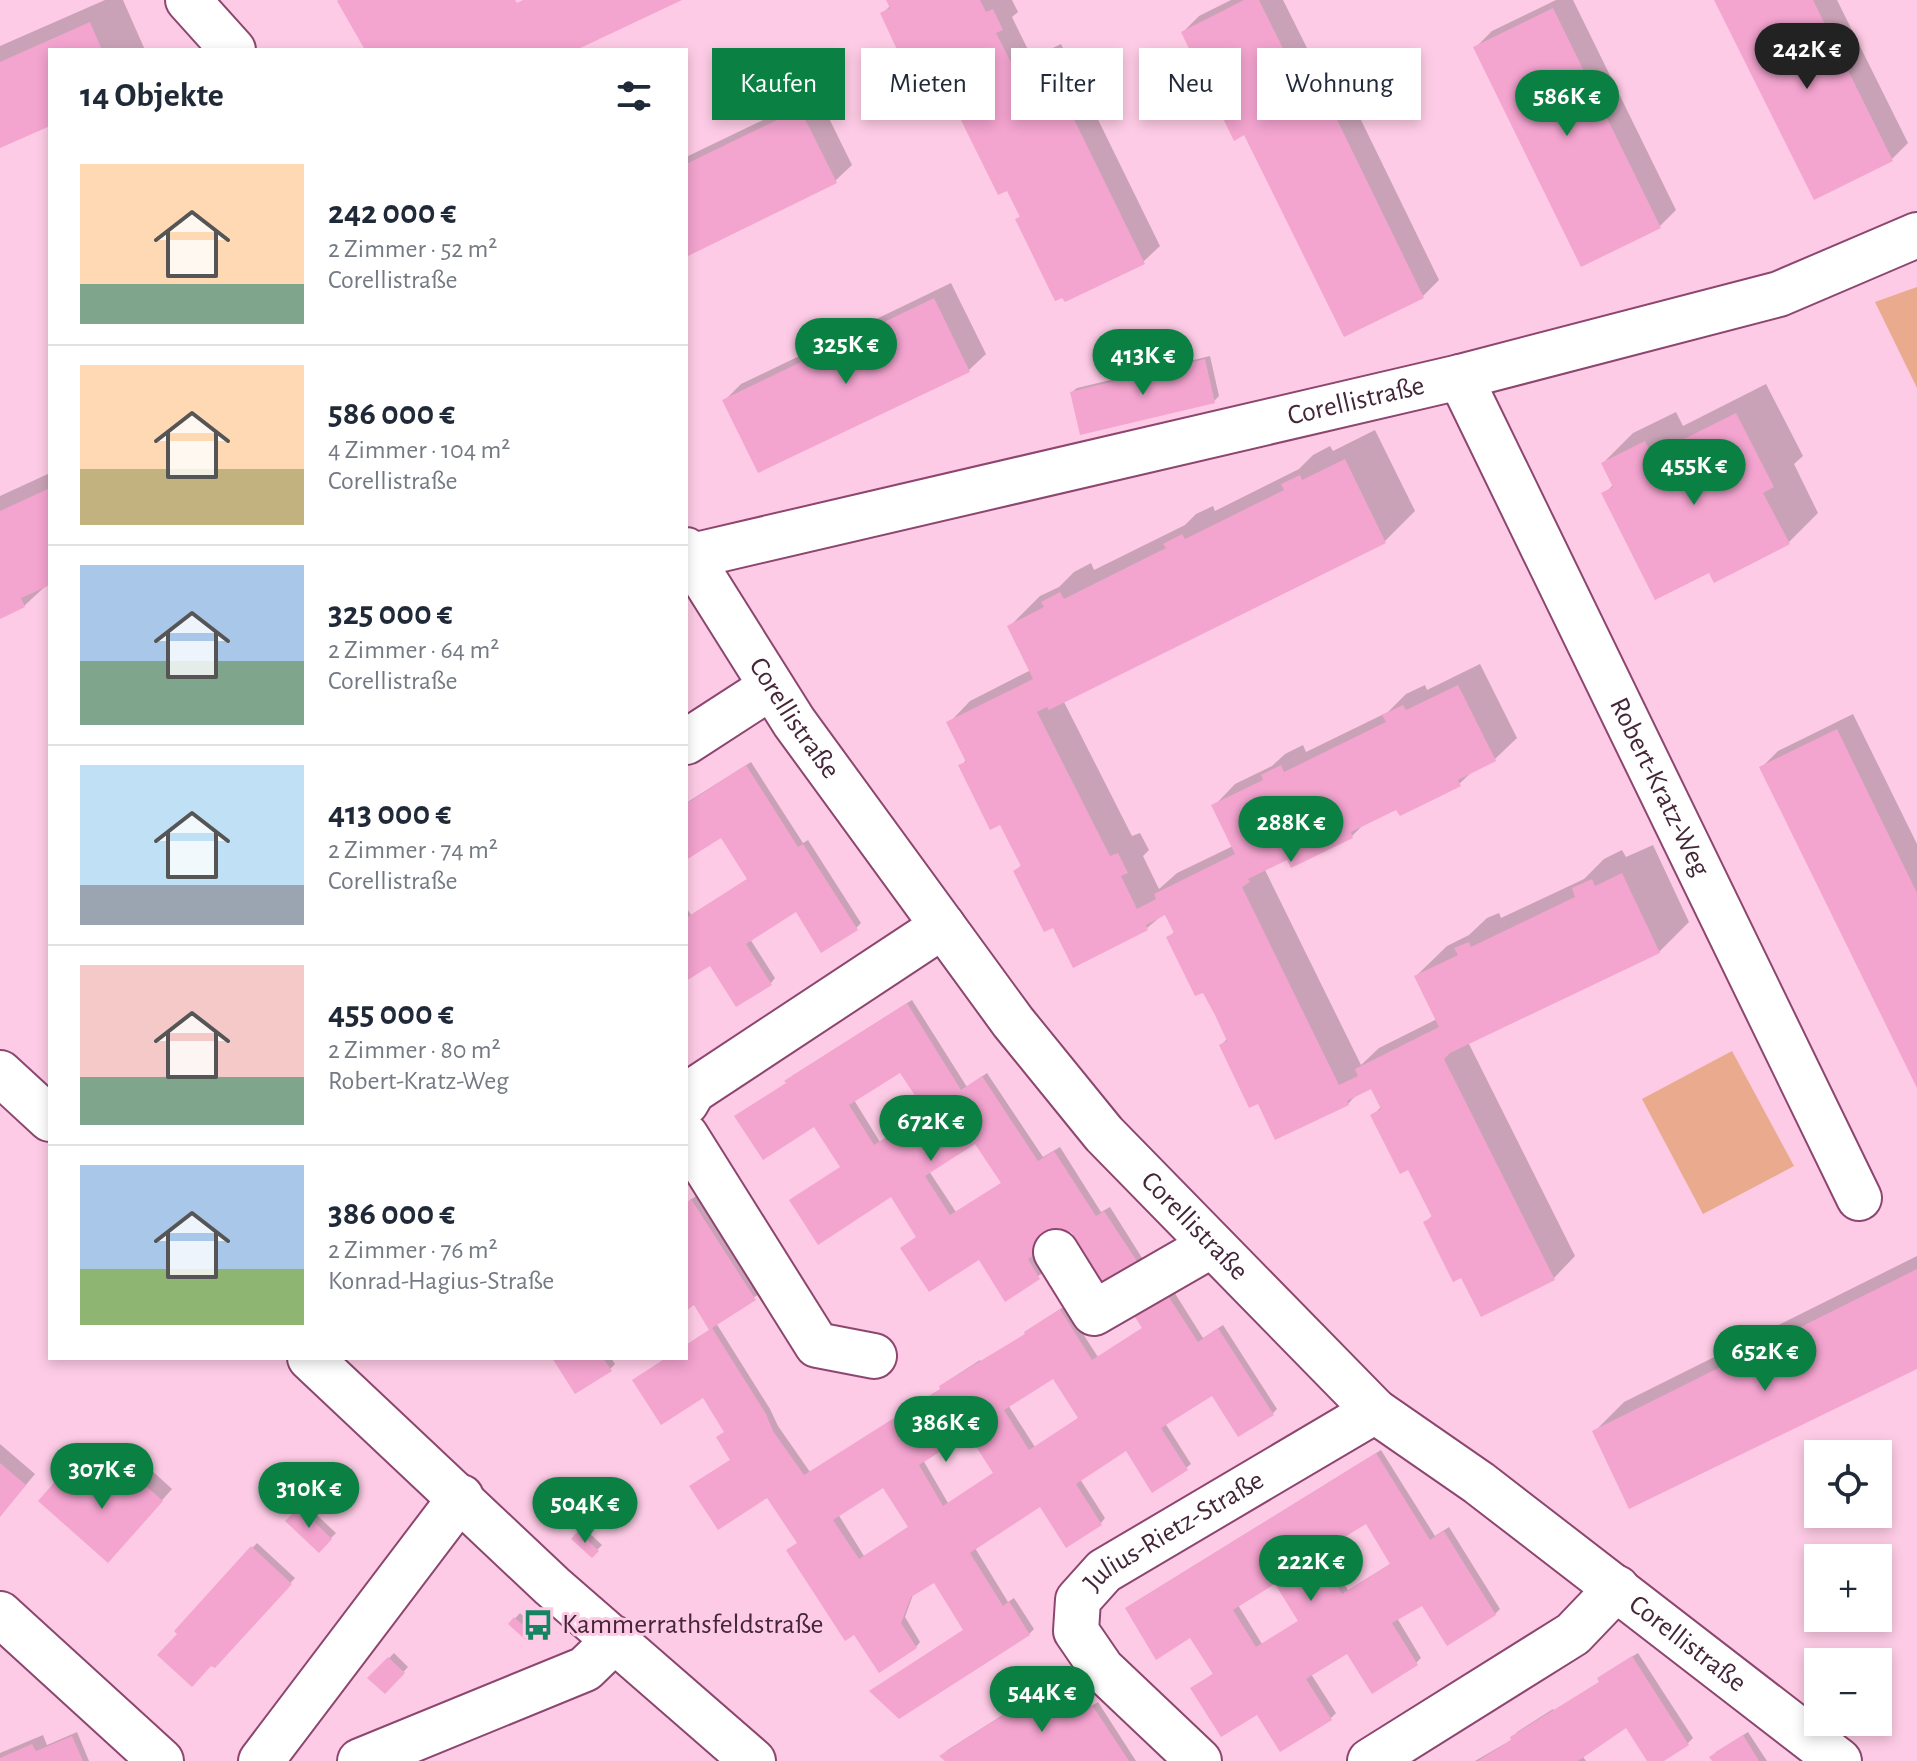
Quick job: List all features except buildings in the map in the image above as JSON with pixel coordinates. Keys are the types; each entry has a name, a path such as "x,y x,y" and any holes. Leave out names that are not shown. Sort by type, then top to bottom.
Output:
{"street":[{"path":"188,0 231,48"},
{"name":"Corellistraße","path":"1839,1761 1479,1483 1375,1411 1104,1134 1013,1022 771,687 689,553 1460,377 1779,294 1917,235"},
{"name":"Robert-Kratz-Weg","path":"1460,377 1859,1198"},
{"path":"688,741 771,687"},
{"path":"688,1100 693,1091 943,926"},
{"path":"0,1073 48,1117"},
{"path":"688,1139 817,1345 874,1356"},
{"path":"1056,1252 1094,1313 1212,1245"},
{"path":"312,1360 552,1586 753,1761"},
{"name":"Julius-Rietz-Straße","path":"1199,1761 1102,1669 1076,1631 1078,1600 1104,1571 1375,1411"},
{"path":"261,1761 461,1497"},
{"path":"1370,1761 1573,1634 1617,1588"},
{"path":"0,1614 161,1761"},
{"path":"360,1761 585,1669 616,1639"}],"shaded area":[{"path":"1917,287 1917,388 1875,302"},
{"path":"1732,1051 1794,1166 1703,1214 1642,1099"}],"place":[{"name":"Kammerrathsfeldstraße","path":"538,1625"}]}
